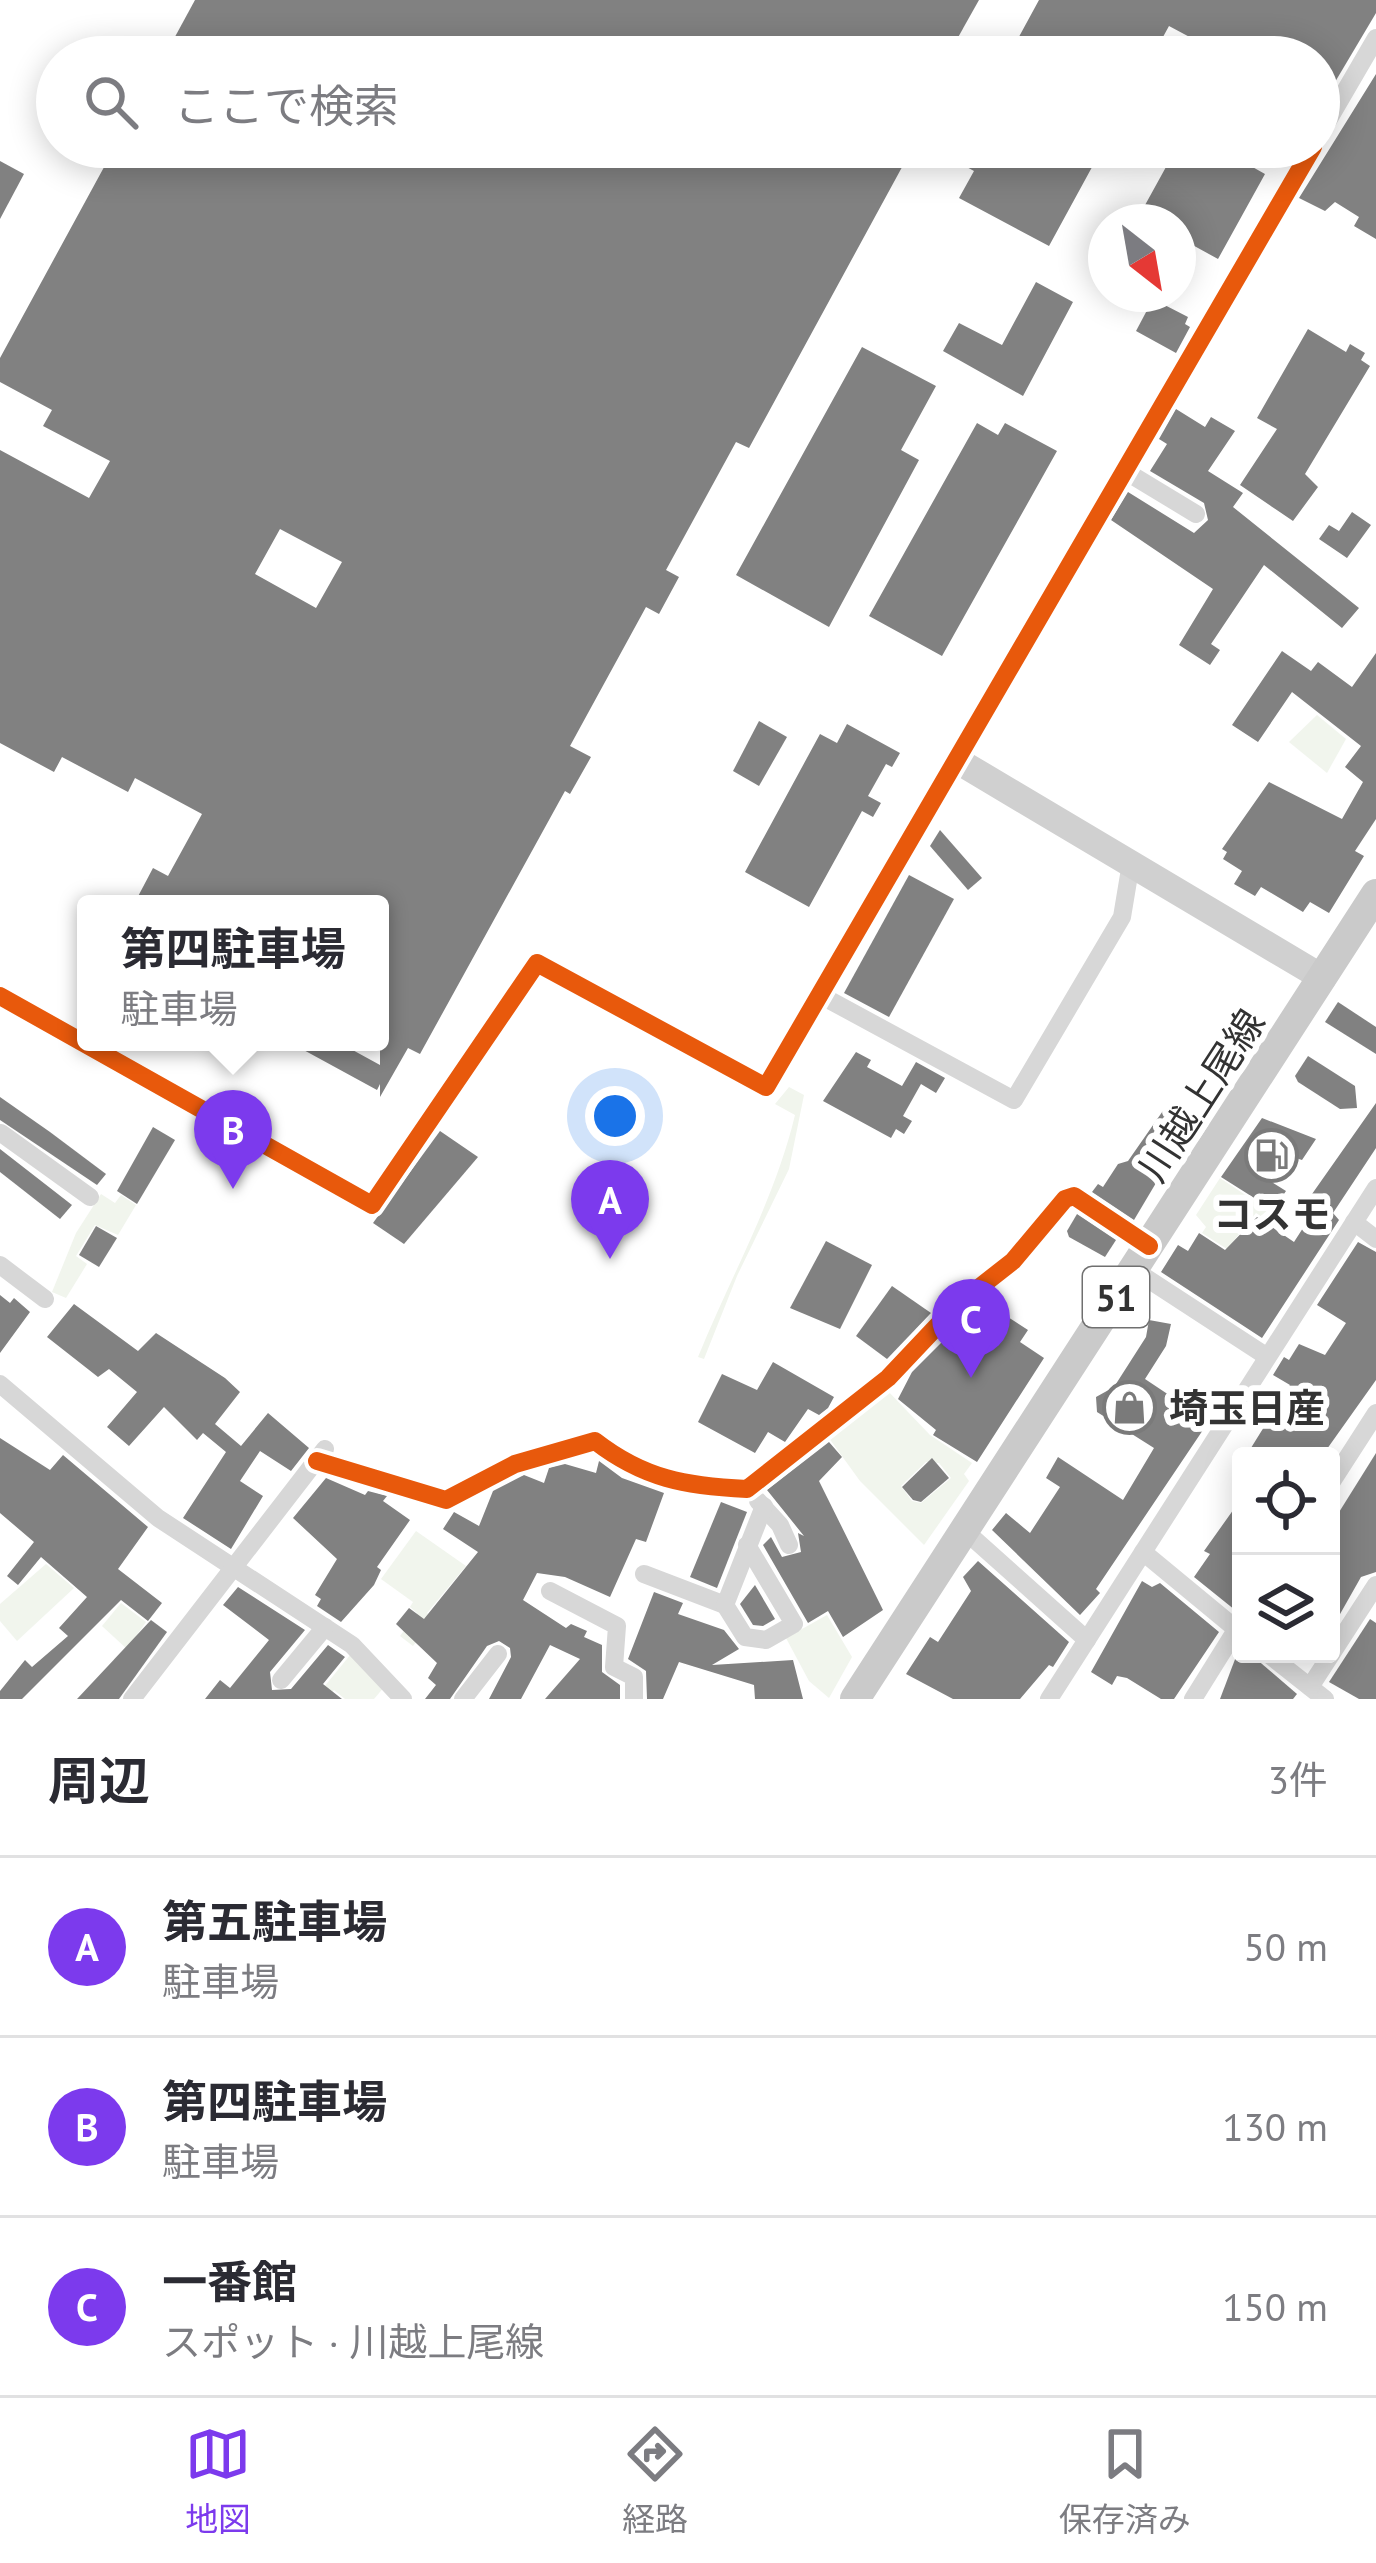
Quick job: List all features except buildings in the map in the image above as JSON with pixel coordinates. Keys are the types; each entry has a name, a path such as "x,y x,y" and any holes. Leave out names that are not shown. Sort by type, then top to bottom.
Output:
{"main road":[{"name":"川越上尾線","path":"855,1699 1376,894"}],"street":[{"path":"1340,100 1376,38"},
{"path":"98,1051 372,1205 537,963 766,1087 1300,168"},
{"path":"1125,471 1196,514"},
{"path":"958,761 1323,978"},
{"path":"820,995 1013,1100 1123,917 1131,862"},
{"path":"0,996 77,1039"},
{"path":"2,1133 90,1197"},
{"path":"1048,1699 1376,1188"},
{"path":"132,1699 321,1455 446,1500 515,1464 595,1442 633,1467 676,1485 747,1489 888,1378 957,1305 1013,1261 1065,1199 1074,1196 1142,1258 1266,1356"},
{"path":"1354,1222 1376,1239"},
{"path":"0,1265 45,1299"},
{"path":"0,1384 125,1491 372,1661 404,1699"},
{"path":"1340,1469 1376,1413"},
{"path":"747,1489 789,1545"},
{"path":"725,1605 764,1507"},
{"path":"964,1529 1087,1640"},
{"path":"644,1574 725,1605 745,1637 766,1640 794,1624 747,1545"},
{"path":"1143,1552 1232,1622"},
{"path":"1280,1663 1318,1693 1376,1585"},
{"path":"550,1591 617,1626 614,1667 634,1677 634,1699"},
{"path":"281,1680 325,1627"},
{"path":"1193,1699 1232,1640"},
{"path":"464,1699 497,1654"}],"shaded area":[{"path":"1317,715 1346,739 1327,773 1289,742"},
{"path":"789,1087 804,1095 789,1169 737,1276 704,1359 698,1357 786,1146 795,1115 775,1104"},
{"path":"1220,1178 1283,1220 1278,1227 1256,1213 1227,1249 1202,1233 1206,1227 1196,1215"},
{"path":"101,1194 115,1203 121,1195 136,1205 118,1235 95,1225 76,1256 87,1264 66,1298 52,1292 76,1233"},
{"path":"885,1388 930,1435 972,1463 964,1474 969,1481 924,1545 860,1481 826,1434","holes":["926,1462 939,1463 951,1478 921,1503 912,1501 901,1486"]},
{"path":"416,1531 466,1566 427,1613 434,1619 413,1646 400,1636 417,1613 410,1607 413,1602 381,1579"},
{"path":"46,1564 74,1588 17,1641 0,1621 0,1604"},
{"path":"121,1603 146,1622 127,1649 102,1626"},
{"path":"827,1615 852,1657 829,1698 809,1681 786,1638"},
{"path":"351,1654 385,1686 374,1699 345,1699 334,1690 327,1699 315,1698"}],"cycle path":[{"path":"98,1051 372,1205 537,963 766,1087 1301,168"},
{"path":"0,996 77,1039"},
{"path":"317,1461 446,1500 515,1464 595,1441 631,1464 666,1478 747,1489 888,1378 957,1305 1013,1261 1065,1199 1074,1196 1149,1246"}],"place":[{"name":"コスモ","path":"1272,1156"},
{"name":"第四駐車場","path":"233,1189"},
{"name":"第五駐車場","path":"610,1259"},
{"name":"一番館","path":"971,1378"},
{"name":"埼玉日産","path":"1130,1407"}]}
